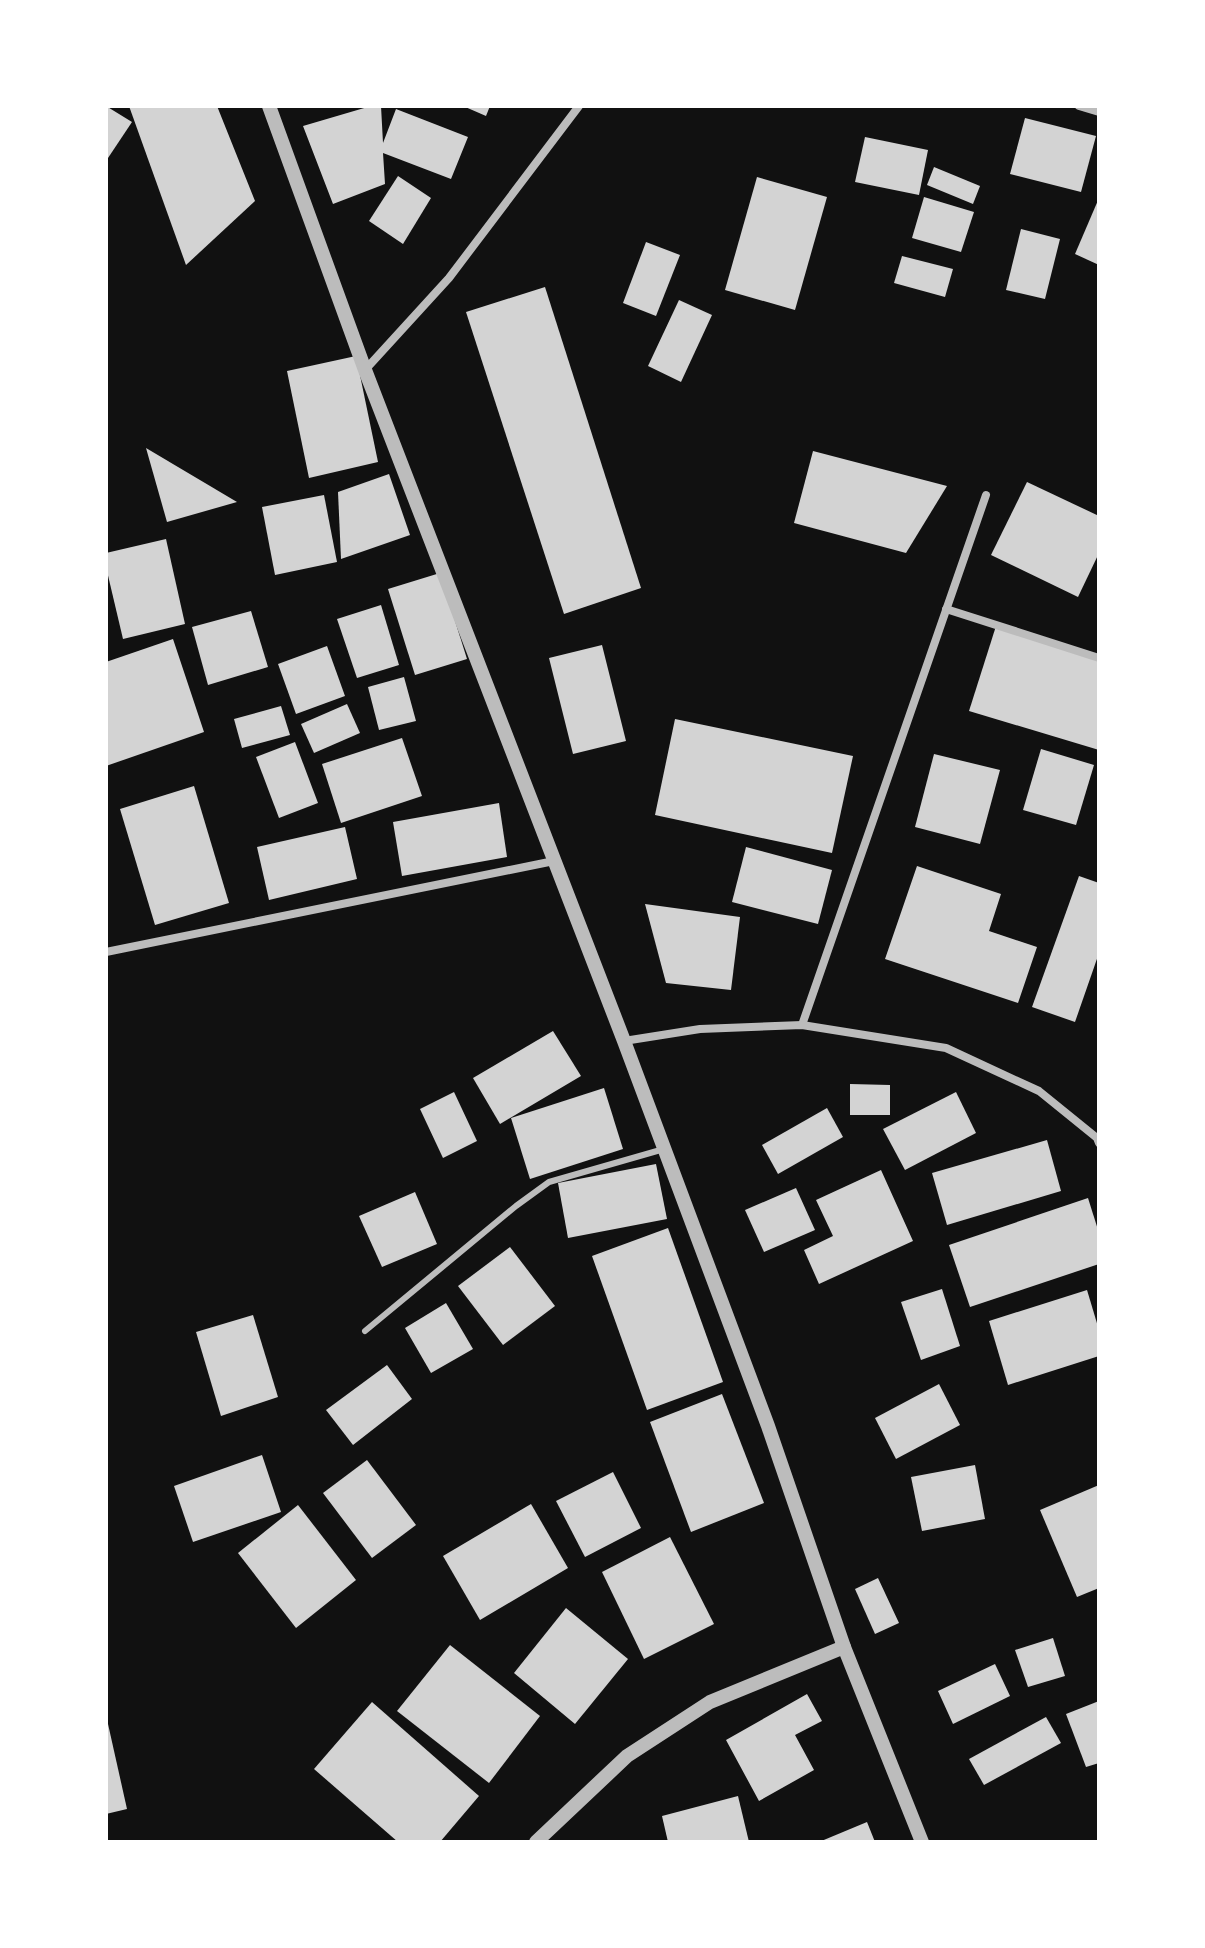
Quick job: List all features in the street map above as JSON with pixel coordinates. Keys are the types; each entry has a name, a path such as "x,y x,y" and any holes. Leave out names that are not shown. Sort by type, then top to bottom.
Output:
{"street":[{"path":"269,106 365,370 624,1041 768,1426 844,1647 922,1842"},
{"path":"365,370 449,278 579,106"},
{"path":"1086,107 1099,112"},
{"path":"802,1025 986,495"},
{"path":"946,609 1099,658"},
{"path":"106,952 554,861"},
{"path":"624,1041 700,1029 802,1025 946,1048 1039,1091 1097,1138 1099,1143"},
{"path":"536,1842 627,1756 710,1702 844,1647"}],"lane":[{"path":"365,1331 549,1182 664,1149"}],"building":[{"path":"106,106 132,122 106,161"},
{"path":"129,106 217,106 255,201 186,265"},
{"path":"371,106 381,106 383,143 396,109 468,137 451,179 383,153 385,184 333,204 303,126"},
{"path":"463,106 490,106 486,116"},
{"path":"1025,118 1096,136 1081,192 1010,174"},
{"path":"865,137 928,150 919,195 855,182"},
{"path":"934,167 980,186 973,204 927,185"},
{"path":"398,176 431,198 403,244 369,221"},
{"path":"757,177 827,197 795,310 725,290"},
{"path":"924,197 974,212 961,252 912,238"},
{"path":"1099,198 1099,265 1075,254"},
{"path":"1021,229 1060,239 1045,299 1006,290"},
{"path":"646,242 680,255 656,316 623,303"},
{"path":"902,256 953,269 945,297 894,283"},
{"path":"545,287 641,588 564,614 466,312"},
{"path":"679,300 712,315 681,382 648,366"},
{"path":"356,356 378,462 309,478 287,371"},
{"path":"146,448 237,502 167,522"},
{"path":"813,451 947,486 906,553 794,523"},
{"path":"389,474 410,535 341,559 338,492"},
{"path":"1027,482 1099,516 1099,553 1078,597 991,555"},
{"path":"324,495 337,562 275,575 262,507"},
{"path":"166,539 185,624 123,639 106,567 106,553"},
{"path":"440,573 467,659 415,675 388,589"},
{"path":"381,605 399,665 357,678 337,619"},
{"path":"251,611 268,667 208,685 192,627"},
{"path":"996,626 1099,656 1099,750 969,711"},
{"path":"173,639 204,732 106,766 106,662"},
{"path":"602,645 626,741 573,754 549,658"},
{"path":"327,646 345,696 296,714 278,664"},
{"path":"404,677 416,721 379,730 368,687"},
{"path":"347,704 360,733 314,753 301,724"},
{"path":"281,706 290,735 242,748 234,719"},
{"path":"675,719 853,756 832,853 655,815"},
{"path":"402,738 422,796 341,823 322,764"},
{"path":"295,742 318,803 279,818 256,757"},
{"path":"1041,749 1094,765 1076,825 1023,810"},
{"path":"934,754 1000,770 980,844 915,827"},
{"path":"194,786 229,903 155,925 120,809"},
{"path":"499,803 507,857 402,876 393,822"},
{"path":"345,827 357,879 269,900 257,847"},
{"path":"746,847 832,870 818,924 732,902"},
{"path":"917,866 1001,894 989,931 1037,947 1018,1003 885,959"},
{"path":"1079,876 1099,883 1099,953 1075,1022 1032,1007"},
{"path":"645,904 740,917 731,990 666,983"},
{"path":"553,1031 581,1076 500,1124 473,1078"},
{"path":"850,1084 890,1085 890,1115 850,1115"},
{"path":"604,1088 623,1149 530,1179 511,1118"},
{"path":"454,1092 477,1141 443,1158 420,1109"},
{"path":"956,1092 976,1133 905,1170 883,1129"},
{"path":"827,1108 843,1137 778,1174 762,1145"},
{"path":"1047,1140 1061,1191 947,1225 932,1173"},
{"path":"656,1164 667,1219 568,1238 558,1183"},
{"path":"881,1170 913,1241 819,1284 804,1250 833,1236 816,1200"},
{"path":"796,1188 815,1230 764,1252 745,1210"},
{"path":"415,1192 437,1244 382,1267 359,1216"},
{"path":"1088,1198 1099,1233 1099,1264 970,1307 949,1245"},
{"path":"668,1228 723,1382 647,1410 592,1256"},
{"path":"510,1247 555,1306 503,1345 458,1286"},
{"path":"942,1289 960,1346 921,1360 901,1302"},
{"path":"1087,1290 1099,1330 1099,1356 1008,1385 989,1321"},
{"path":"446,1303 473,1349 431,1373 405,1328"},
{"path":"253,1315 278,1397 221,1416 196,1332"},
{"path":"387,1365 412,1399 353,1445 326,1410"},
{"path":"939,1384 960,1425 896,1459 875,1418"},
{"path":"722,1394 764,1503 691,1532 650,1422"},
{"path":"262,1455 281,1512 193,1542 174,1486"},
{"path":"367,1460 416,1525 372,1558 323,1493"},
{"path":"975,1465 985,1519 922,1531 911,1477"},
{"path":"613,1472 641,1528 585,1557 556,1501"},
{"path":"1099,1485 1099,1588 1077,1597 1040,1510"},
{"path":"531,1504 568,1568 480,1620 443,1556"},
{"path":"298,1505 356,1580 296,1628 238,1553"},
{"path":"670,1537 714,1624 644,1659 602,1572"},
{"path":"878,1578 899,1623 875,1634 855,1589"},
{"path":"566,1608 628,1659 575,1724 514,1673"},
{"path":"1053,1638 1065,1676 1028,1687 1015,1650"},
{"path":"450,1645 540,1716 489,1783 397,1711"},
{"path":"995,1664 1010,1696 953,1724 938,1691"},
{"path":"807,1694 822,1721 795,1735 814,1770 759,1801 726,1740"},
{"path":"1099,1701 1099,1763 1086,1767 1066,1714"},
{"path":"372,1702 479,1796 440,1842 398,1842 314,1769"},
{"path":"106,1715 127,1809 106,1814"},
{"path":"1046,1717 1061,1743 984,1785 969,1759"},
{"path":"738,1796 749,1842 668,1842 662,1816"},
{"path":"867,1822 875,1842 819,1842"}]}
